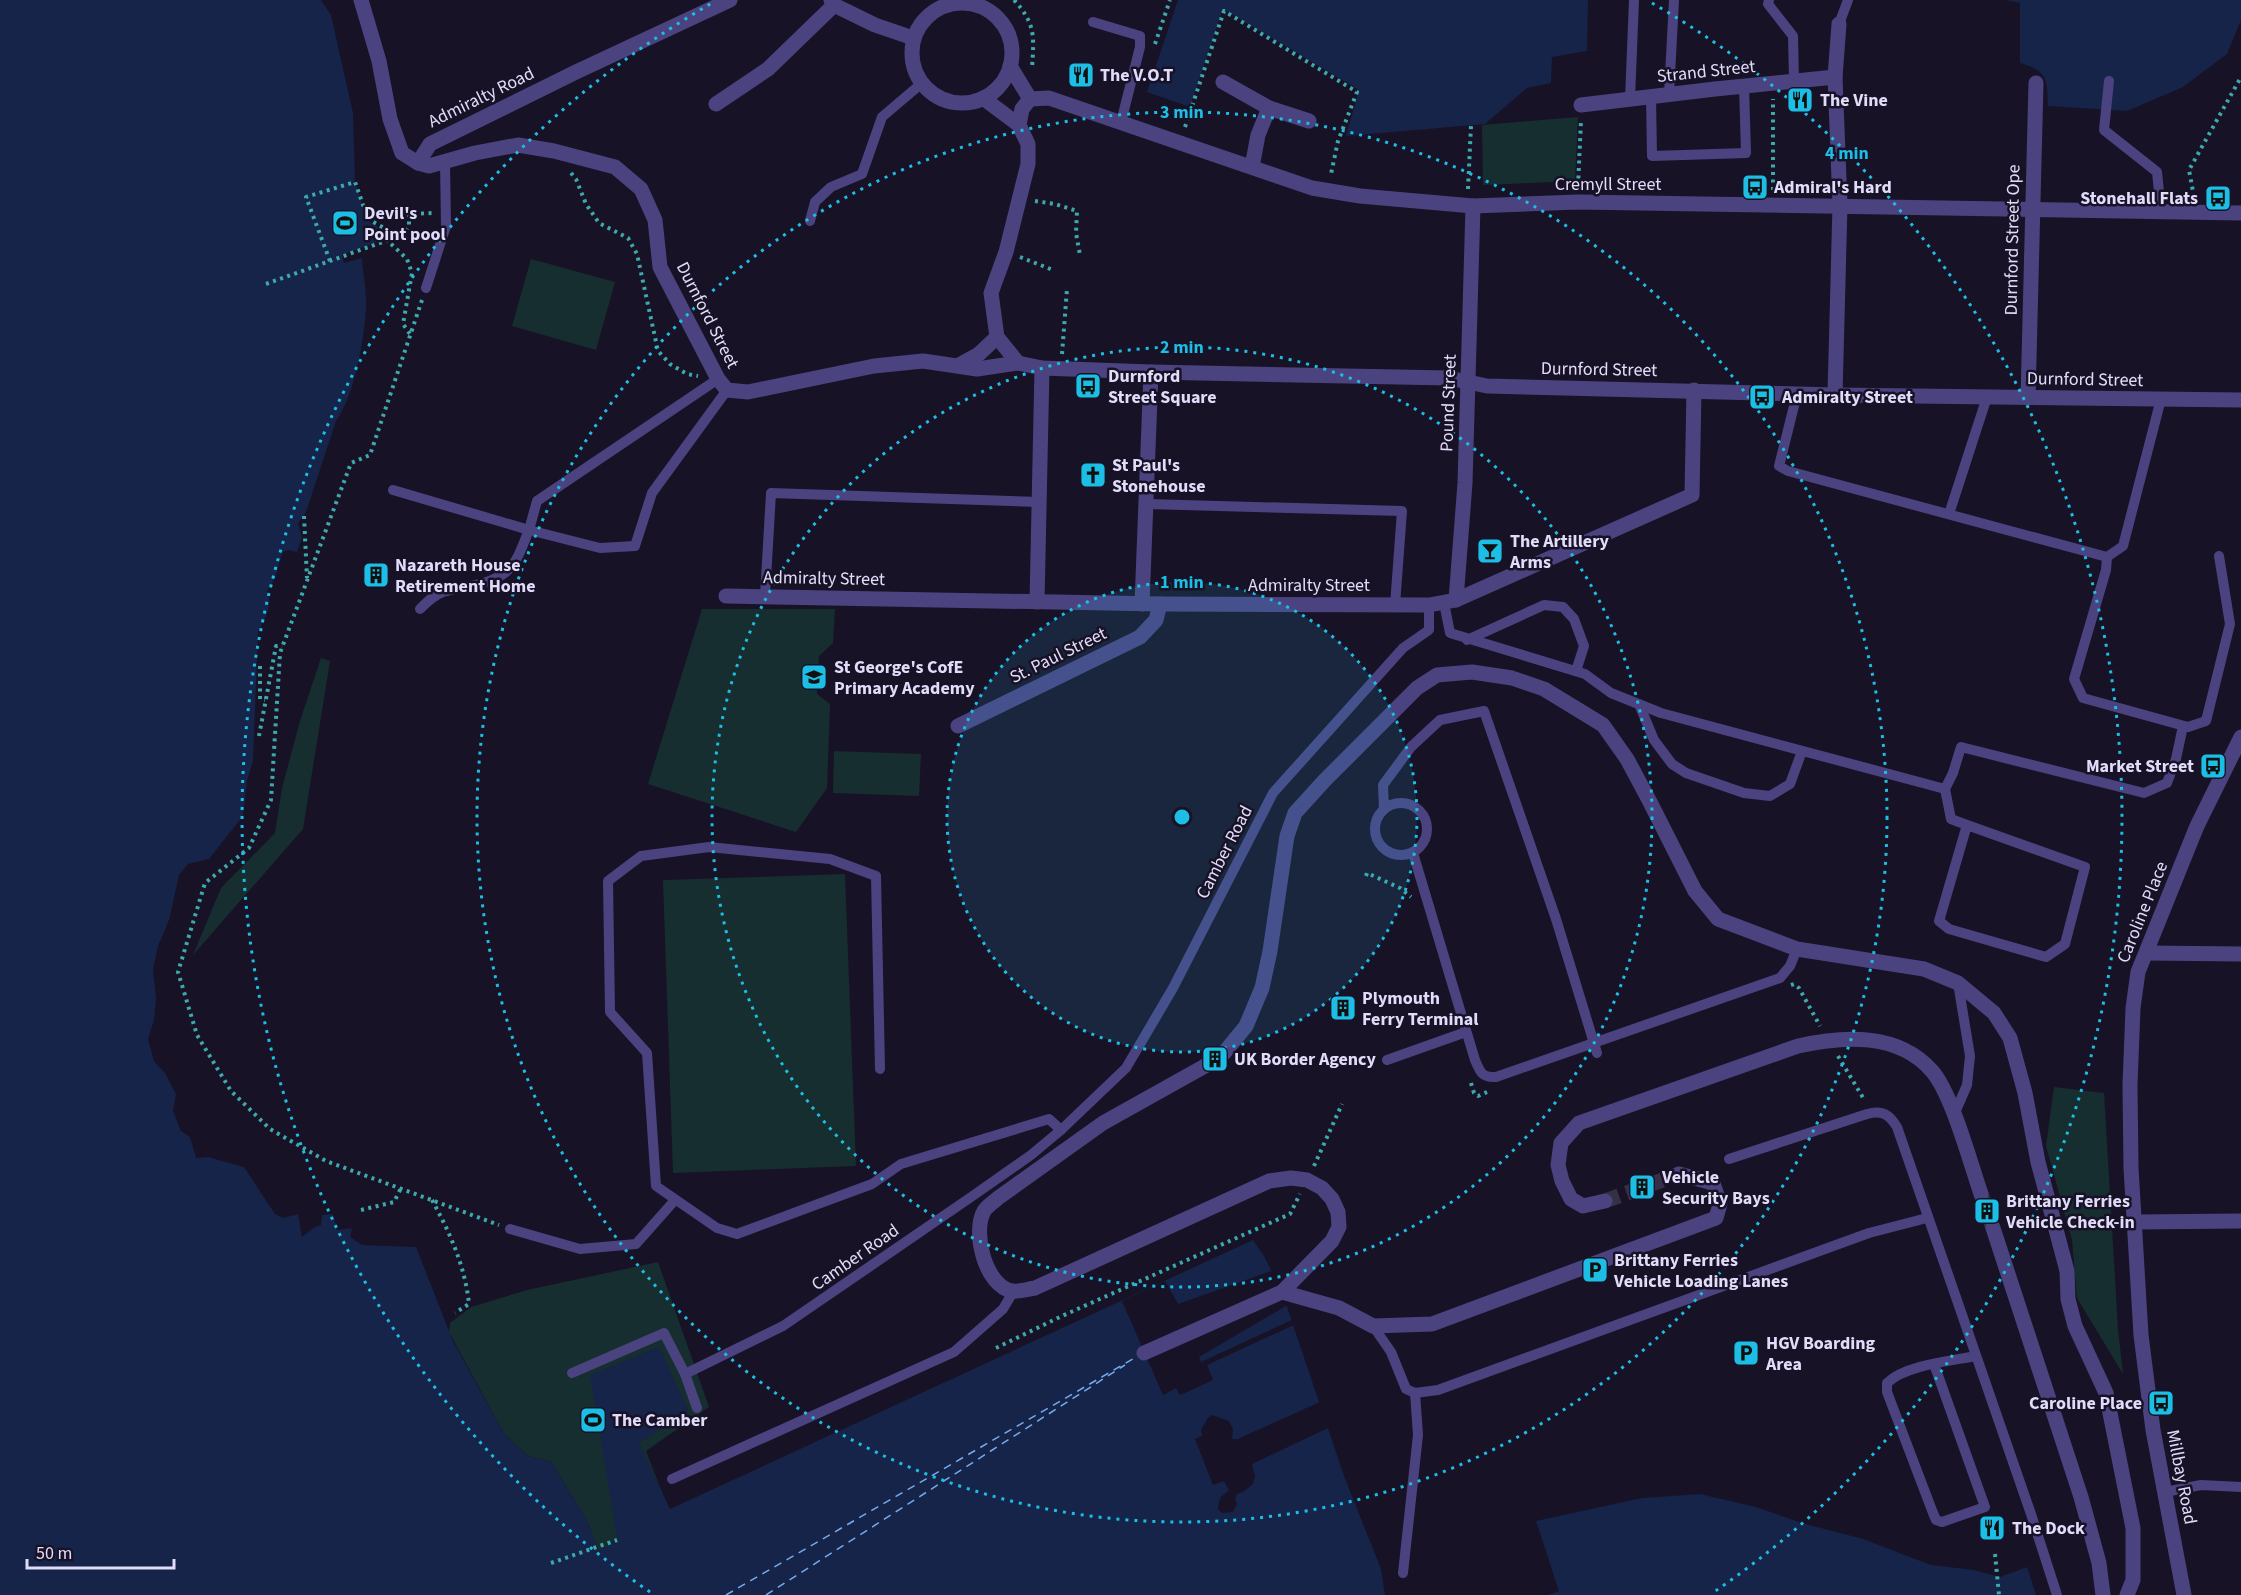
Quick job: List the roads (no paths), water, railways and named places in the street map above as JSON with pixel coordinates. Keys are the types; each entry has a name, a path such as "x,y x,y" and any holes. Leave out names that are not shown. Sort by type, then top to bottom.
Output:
{"street":[{"path":"361,0 379,61 390,119 402,153 417,163"},
{"name":"Admiralty Road","path":"417,163 430,144 730,0"},
{"path":"716,104 768,69 833,3 875,25 913,38"},
{"path":"959,3 976,5 986,9 1006,28 1011,45 1010,66 1003,82 983,98 961,103 944,100 934,95 922,83 915,70 912,53 913,38 925,19 935,11 959,3"},
{"path":"1835,395 1840,205 1834,77 1839,24"},
{"path":"1010,66 1030,99 1022,109 1019,125"},
{"name":"Strand Street","path":"1581,105 1834,77"},
{"path":"1223,82 1269,108 1309,121"},
{"name":"Durnford Street Ope","path":"2028,398 2036,83"},
{"path":"983,98 1019,125 1028,144 1028,164 1020,199 1006,252 991,293 997,337 1018,363"},
{"name":"Cremyll Street","path":"1030,99 1049,98 1312,188 1360,196 1470,205 1578,202 1773,204 2241,213"},
{"path":"1252,167 1258,135 1269,108"},
{"name":"Durnford Street","path":"417,163 429,166 475,153 518,145 554,151 615,167 641,189 655,220 660,267 722,384 748,392 874,366 923,361 977,369 1018,363 1042,368 1151,372 1449,378 1487,386 1987,398 2241,400"},
{"name":"Pound Street","path":"1443,603 1465,483 1469,382 1470,205"},
{"path":"959,365 979,354 997,337"},
{"path":"1037,602 1042,368"},
{"path":"1142,604 1151,372"},
{"name":"Admiralty Street","path":"726,596 1142,604 1395,605 1443,603 1692,495 1694,390"},
{"name":"St. Paul Street","path":"958,726 1140,636 1156,620 1160,604"},
{"path":"1224,1053 1246,1026 1262,988 1270,951 1287,836 1295,813 1417,688 1437,675 1472,672 1512,678 1544,689 1603,725 1627,759 1695,891 1718,919 1797,949 1924,969 1959,983 1994,1013 2010,1038 2025,1093 2038,1162 2067,1271 2068,1299 2075,1326 2096,1367 2108,1403 2133,1528 2133,1580 2127,1595"},
{"name":"Caroline Place","path":"2134,1222 2130,1119 2133,1008 2138,972 2197,826 2241,737"},
{"path":"2146,953 2241,954"},
{"path":"1605,1201 1583,1206 1571,1199 1562,1181 1558,1165 1561,1143 1579,1123 1798,1046 1850,1038 1893,1045 1932,1070 1941,1084 1954,1115 1981,1194"},
{"path":"1144,1353 1282,1292 1332,1241 1339,1227 1338,1212 1332,1199 1322,1188 1307,1180 1291,1178 1269,1181 1035,1288 1013,1292 1002,1287 993,1277 981,1250 979,1232 984,1211 998,1198 1103,1123 1205,1066"},
{"path":"1282,1292 1339,1308 1373,1326 1432,1324 1716,1218 1720,1204 1713,1183 1679,1174"},
{"path":"2134,1222 2241,1221"},
{"name":"Millbay Road","path":"2134,1222 2146,1393 2184,1595"},
{"path":"1994,1228 2081,1497 2099,1563 2103,1595"}],"lane":[{"path":"1630,99 1634,0"},
{"path":"1669,94 1674,0"},
{"path":"1769,0 1768,4 1793,36 1794,81"},
{"path":"1839,24 1848,0"},
{"path":"1093,22 1140,36 1140,47 1121,122"},
{"path":"2109,81 2104,130 2157,172 2161,212"},
{"path":"810,220 815,202 831,187 862,174 882,117 922,83"},
{"path":"1651,96 1652,156 1746,153 1744,86"},
{"path":"426,288 446,226 445,163"},
{"path":"420,609 442,592 490,581 507,571 518,556 537,501 722,384"},
{"path":"393,490 528,530 600,548 634,546 652,494 722,384"},
{"path":"1797,394 1779,466 1788,471 2107,557 2123,546 2160,399"},
{"path":"1949,514 1987,398"},
{"path":"765,597 771,493 1038,502"},
{"path":"1147,504 1402,511 1395,605"},
{"path":"2107,557 2106,570 2074,679 2083,698 2188,727 2206,721 2230,624 2219,556"},
{"path":"1443,603 1450,633 1585,674 1611,693 1661,713 1945,789"},
{"name":"Camber Road","path":"685,1374 783,1326 974,1195 1031,1155 1061,1130 1126,1068 1173,988 1273,793 1403,648 1429,630 1443,603"},
{"path":"1467,639 1544,605 1563,607 1574,619 1584,646 1576,671"},
{"path":"1639,704 1654,740 1672,764 1686,773 1744,793 1770,796 1790,784 1802,751"},
{"path":"1384,809 1383,785 1412,747 1440,720 1484,711 1556,919 1598,1053"},
{"path":"1967,825 1939,921 1949,929 2046,957 2065,944 2085,867 1951,819 1945,789 1961,747 2144,793 2167,783 2176,759 2183,726"},
{"path":"1394,803 1411,804 1421,811 1425,819 1428,829 1425,840 1413,853 1397,856 1387,852 1376,838 1376,820 1384,809 1394,803"},
{"path":"880,1069 876,876 830,859 709,847 641,856 608,881 610,1012 647,1053 656,1186 717,1228 737,1234 872,1184 901,1164 1049,1119 1061,1130"},
{"path":"1413,853 1466,1032 1480,1072 1487,1077 1496,1077 1780,978 1790,966 1797,949"},
{"path":"1954,1115 1967,1085 1970,1056 1959,983"},
{"path":"1387,1060 1466,1032"},
{"path":"1729,1159 1878,1111 1890,1116 1897,1127 2038,1533 2057,1595"},
{"path":"510,1229 580,1249 636,1244 675,1200"},
{"path":"1373,1326 1391,1352 1406,1389 1415,1393 1437,1390 1869,1233 1927,1218"},
{"path":"672,1479 954,1352 1003,1309 1013,1292"},
{"path":"572,1373 664,1333 685,1374 697,1408"},
{"path":"1934,1364 1985,1507 1942,1522 1936,1520 1933,1514 1887,1392 1887,1383 1892,1378 1934,1364 1976,1356"},
{"path":"1403,1573 1418,1435 1415,1393"},
{"path":"2165,1492 2201,1485 2241,1487"}],"water":[{"path":"0,0 321,0 331,15 353,113 355,182 368,221 377,226 382,237 376,239 377,242 342,255 344,263 362,258 366,303 360,352 348,397 336,421 306,512 298,523 302,537 297,552 288,550 283,552 271,586 267,591 269,607 258,632 253,761 247,781 243,816 209,859 188,864 179,875 169,920 158,946 153,970 156,998 154,1020 148,1039 154,1061 165,1073 176,1094 173,1111 181,1131 190,1137 196,1158 208,1157 244,1167 275,1214 283,1218 298,1214 302,1237 321,1225 322,1215 333,1214 337,1230 352,1228 350,1237 362,1245 416,1247 453,1341 504,1434 528,1456 551,1462 585,1517 599,1551 617,1539 590,1375 659,1347 688,1410 639,1443 670,1509 1253,1240 1264,1256 1282,1292 1344,1476 1381,1569 1385,1595 0,1595"},
{"path":"1178,0 1588,0 1587,51 1552,57 1551,83 1527,88 1485,124 1346,136 1359,90 1223,9 1190,107 1147,92"},
{"path":"2006,0 2241,0 2241,20 2227,54 2183,87 2127,111 2048,106 2044,77 2036,69 2020,63 2020,3"},
{"path":"1700,1494 1756,1507 1802,1523 1863,1539 1931,1565 1974,1570 2000,1577 2027,1567 2036,1595 1548,1595 1559,1591 1536,1521 1642,1498"}],"tunnel":[{"path":"1205,1066 1224,1053"},
{"path":"1605,1201 1679,1174"},
{"path":"1981,1194 1993,1228"}],"place":[{"name":"The V.O.T","path":"1081,75"},
{"name":"The Vine","path":"1800,100"},
{"name":"Admiral's Hard","path":"1755,187"},
{"name":"Stonehall Flats","path":"2218,198"},
{"name":"Devil's Point pool","path":"345,223"},
{"name":"Durnford Street Square","path":"1088,386"},
{"name":"Admiralty Street","path":"1762,397"},
{"name":"St Paul's Stonehouse","path":"1093,475"},
{"name":"The Artillery Arms","path":"1490,551"},
{"name":"Nazareth House Retirement Home","path":"376,575"},
{"name":"St George's CofE Primary Academy","path":"814,677"},
{"name":"Market Street","path":"2213,766"},
{"name":"Plymouth Ferry Terminal","path":"1343,1008"},
{"name":"UK Border Agency","path":"1215,1059"},
{"name":"Vehicle Security Bays","path":"1642,1187"},
{"name":"Brittany Ferries Vehicle Check-in","path":"1987,1211"},
{"name":"Brittany Ferries Vehicle Loading Lanes","path":"1595,1270"},
{"name":"HGV Boarding Area","path":"1746,1353"},
{"name":"Caroline Place","path":"2161,1403"},
{"name":"The Camber","path":"593,1420"},
{"name":"The Dock","path":"1992,1528"}]}
